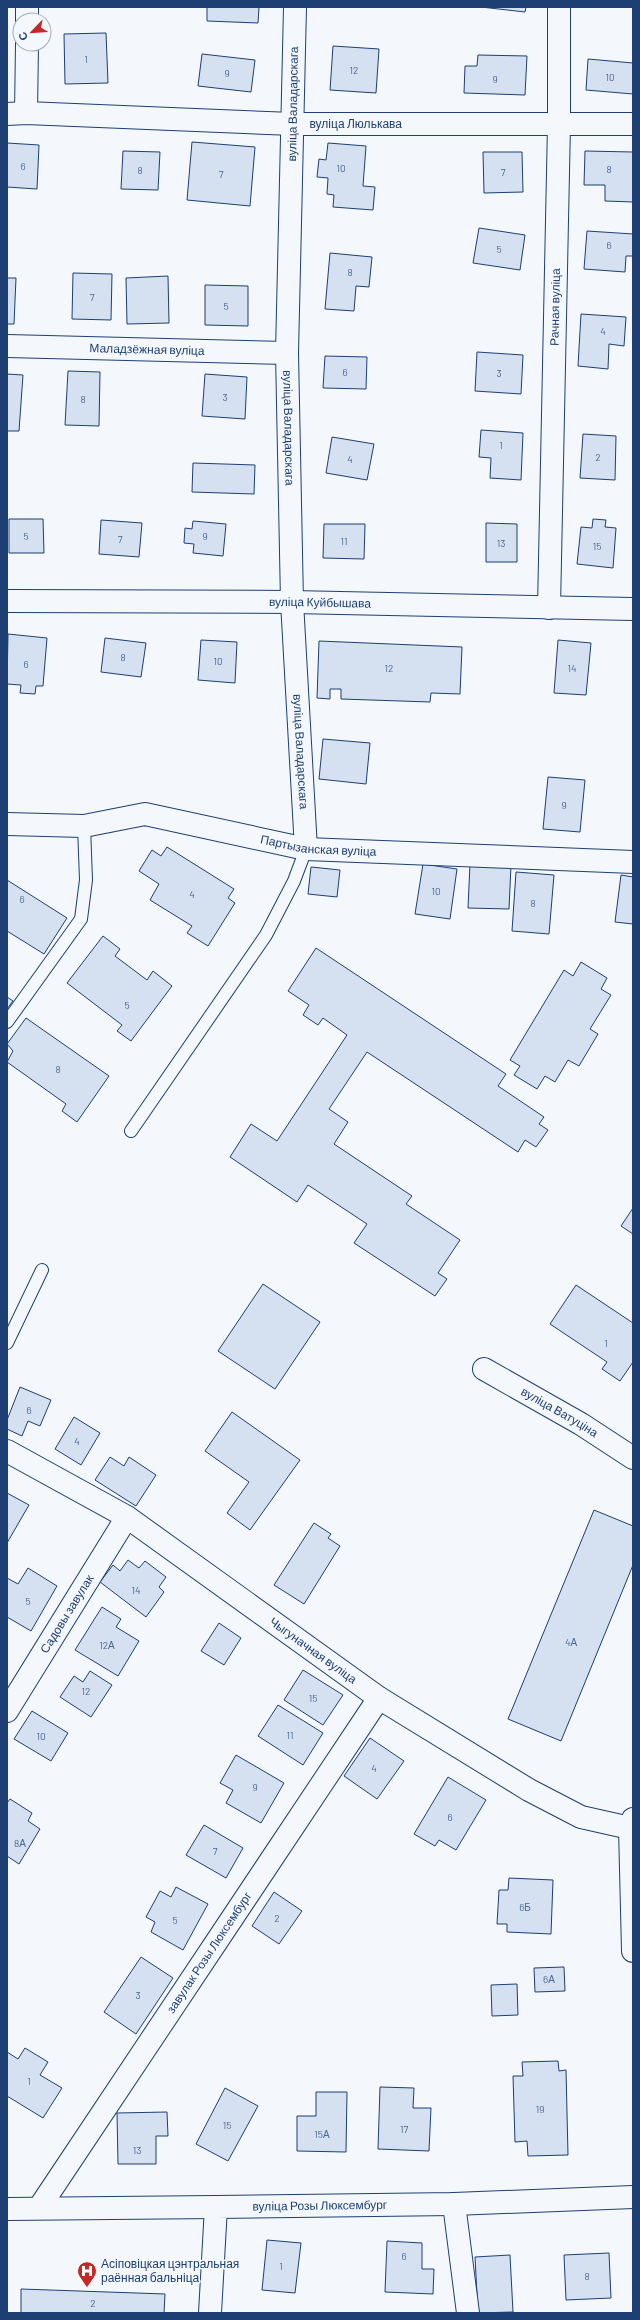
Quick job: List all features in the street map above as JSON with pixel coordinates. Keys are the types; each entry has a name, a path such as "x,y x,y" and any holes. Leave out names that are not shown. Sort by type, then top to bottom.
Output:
{"street":[{"name":"вуліца Валадарскага","path":"295,7 287,353 292,602 306,849"},
{"name":"Рачная вуліца","path":"549,608 559,124 559,7"},
{"path":"16,113 26,52"},
{"name":"вуліца Люлькава","path":"16,113 293,124 633,124"},
{"name":"Маладзёжная вуліца","path":"7,346 287,353"},
{"name":"вуліца Куйбышава","path":"7,601 292,602 633,609"},
{"name":"Партызанская вуліца","path":"7,824 84,826 144,814 306,849 633,862"},
{"name":"вуліца Ватуціна","path":"484,1369 582,1424 633,1458"},
{"name":"Чыгуначная вуліца","path":"7,1451 127,1517 379,1698 529,1790 581,1817 631,1823"},
{"name":"Садовы завулак","path":"7,1711 127,1517"},
{"name":"завулак Розы Люксембург","path":"39,2208 379,1698"},
{"path":"631,1823 633,1951"},
{"name":"вуліца Розы Люксембург","path":"7,2209 454,2204 633,2197"},
{"path":"454,2204 468,2313"},
{"path":"210,2313 216,2207"}],"lane":[{"path":"7,1022 81,919 86,880 84,826"},
{"path":"131,1131 266,935 294,881 306,849"},
{"path":"7,1343 42,1270"}],"building":[{"path":"207,7 259,7 258,23 207,21"},
{"path":"481,7 526,7 525,12"},
{"path":"106,33 108,83 65,84 64,34"},
{"path":"333,46 379,49 376,93 330,90"},
{"path":"202,54 255,60 251,92 198,86"},
{"path":"478,55 527,56 525,95 464,93 465,66 477,66"},
{"path":"588,59 633,63 633,94 586,90"},
{"path":"192,142 255,147 250,206 187,200"},
{"path":"7,143 39,145 37,189 7,187"},
{"path":"328,143 366,146 363,186 375,187 373,210 333,207 334,195 327,194 328,178 317,177 319,159 326,160"},
{"path":"123,151 160,152 158,190 121,189"},
{"path":"585,151 633,152 633,202 605,201 605,185 584,185"},
{"path":"483,152 522,152 523,192 484,193"},
{"path":"479,228 525,235 520,270 473,263"},
{"path":"587,231 633,234 633,256 626,256 625,272 584,269"},
{"path":"330,253 372,257 369,287 356,286 354,311 325,309"},
{"path":"73,273 112,274 111,320 72,319"},
{"path":"168,276 169,323 127,324 126,278"},
{"path":"7,278 16,278 14,324 7,324"},
{"path":"205,285 248,286 248,326 205,325"},
{"path":"581,314 626,317 624,346 609,344 608,369 578,366"},
{"path":"477,352 523,355 521,394 475,391"},
{"path":"325,356 367,357 366,389 323,388"},
{"path":"68,371 100,372 99,426 65,425"},
{"path":"7,374 23,375 19,431 7,431"},
{"path":"205,374 247,377 245,419 202,416"},
{"path":"481,430 523,433 521,480 490,478 491,458 479,457"},
{"path":"583,434 616,436 615,480 580,478"},
{"path":"332,437 374,444 367,480 326,473"},
{"path":"193,463 255,465 254,494 192,492"},
{"path":"9,519 43,519 44,553 9,553"},
{"path":"593,519 606,520 605,527 616,528 613,568 577,564 581,527 592,528"},
{"path":"101,520 142,523 139,557 99,554"},
{"path":"193,521 226,524 223,556 193,553 194,544 184,543 185,528 192,529"},
{"path":"486,523 517,524 517,562 486,562"},
{"path":"324,524 365,524 364,559 323,558"},
{"path":"8,634 47,638 43,686 36,686 35,694 20,693 21,685 7,684"},
{"path":"105,638 146,643 141,677 101,672"},
{"path":"201,640 237,642 235,683 198,680"},
{"path":"558,640 591,643 586,695 554,693"},
{"path":"319,641 462,647 460,694 431,693 430,702 341,699 341,689 330,689 330,699 317,698"},
{"path":"323,739 370,743 366,784 319,779"},
{"path":"548,777 585,780 580,832 543,829"},
{"path":"167,847 234,889 228,898 235,903 208,946 187,933 192,926 150,900 159,884 139,871 152,850 161,856"},
{"path":"423,864 457,869 450,919 415,914"},
{"path":"470,864 511,865 509,909 468,908"},
{"path":"311,867 340,870 337,897 308,894"},
{"path":"516,872 554,875 549,934 512,931"},
{"path":"621,875 633,877 633,924 615,922"},
{"path":"7,880 67,918 44,954 7,931"},
{"path":"103,936 120,949 115,956 147,980 153,971 172,986 131,1041 117,1031 122,1025 67,983"},
{"path":"316,948 506,1074 498,1086 544,1117 539,1124 548,1130 536,1147 525,1140 518,1152 367,1052 329,1109 348,1122 334,1144 412,1196 406,1204 460,1240 438,1273 447,1279 435,1296 354,1243 367,1224 308,1185 297,1202 230,1157 251,1124 277,1141 347,1035 323,1018 318,1025 303,1015 309,1005 288,991"},
{"path":"581,962 607,978 601,989 611,995 590,1029 598,1034 579,1066 568,1060 555,1082 545,1076 537,1089 514,1075 520,1066 510,1060 564,970 573,976"},
{"path":"7,997 13,1001 7,1009"},
{"path":"26,1018 109,1076 77,1122 62,1111 66,1104 7,1062 13,1051 7,1044"},
{"path":"633,1208 633,1234 621,1226"},
{"path":"263,1284 320,1322 275,1389 218,1351"},
{"path":"576,1285 633,1323 633,1362 620,1381 602,1369 607,1362 550,1324"},
{"path":"20,1387 51,1400 40,1426 28,1421 22,1436 7,1429 7,1420"},
{"path":"232,1412 300,1460 250,1530 227,1513 249,1482 205,1451"},
{"path":"74,1417 100,1433 81,1465 55,1449"},
{"path":"110,1457 124,1466 129,1457 156,1475 136,1506 95,1480"},
{"path":"7,1493 29,1505 7,1543"},
{"path":"594,1510 633,1526 633,1565 561,1741 508,1719"},
{"path":"314,1523 331,1534 328,1538 340,1546 304,1604 274,1585"},
{"path":"128,1560 139,1568 145,1561 166,1577 159,1587 164,1592 146,1617 100,1582 113,1565 120,1571"},
{"path":"28,1568 57,1586 31,1631 7,1617 7,1578 18,1584"},
{"path":"102,1607 121,1619 116,1627 139,1641 118,1676 75,1650"},
{"path":"219,1623 241,1638 224,1665 201,1651"},
{"path":"303,1670 343,1695 323,1725 284,1700"},
{"path":"90,1671 112,1685 91,1717 60,1697 74,1676 83,1682"},
{"path":"278,1705 323,1733 303,1765 258,1736"},
{"path":"32,1711 68,1733 51,1761 14,1739"},
{"path":"370,1738 404,1761 377,1799 344,1776"},
{"path":"236,1755 284,1783 261,1823 226,1803 233,1790 220,1783"},
{"path":"448,1777 486,1800 456,1850 439,1840 435,1846 414,1834"},
{"path":"10,1799 32,1813 28,1821 40,1829 19,1864 7,1856 7,1803"},
{"path":"204,1825 243,1848 226,1878 186,1855"},
{"path":"509,1878 553,1880 551,1934 507,1932 507,1924 497,1924 499,1890 508,1890"},
{"path":"176,1887 208,1904 183,1950 151,1932 155,1922 146,1917 160,1891 171,1897"},
{"path":"274,1892 302,1911 279,1944 252,1926"},
{"path":"141,1957 173,1978 136,2034 104,2012"},
{"path":"564,1967 565,1991 535,1992 534,1968"},
{"path":"517,1984 518,2015 492,2016 491,1985"},
{"path":"25,2048 48,2062 40,2075 62,2088 43,2118 7,2096 7,2052 18,2059"},
{"path":"558,2061 559,2071 566,2070 568,2155 528,2156 527,2141 515,2142 513,2076 523,2076 522,2062"},
{"path":"380,2087 414,2088 413,2108 431,2108 429,2151 378,2149"},
{"path":"225,2088 258,2106 228,2161 196,2144"},
{"path":"316,2092 347,2092 346,2152 297,2151 297,2116 316,2116"},
{"path":"167,2112 168,2136 156,2136 156,2164 118,2164 117,2113"},
{"path":"267,2240 301,2243 295,2293 262,2290"},
{"path":"387,2241 422,2243 422,2269 434,2269 433,2294 385,2292"},
{"path":"609,2253 611,2298 566,2300 564,2255"},
{"path":"510,2255 513,2312 478,2313 475,2257"},
{"name":"Асіповіцкая цэнтральная раённая бальніца","path":"21,2289 165,2294 164,2313 21,2313"}],"place":[{"name":"Асіповіцкая цэнтральная раённая бальніца","path":"87,2288"}]}
